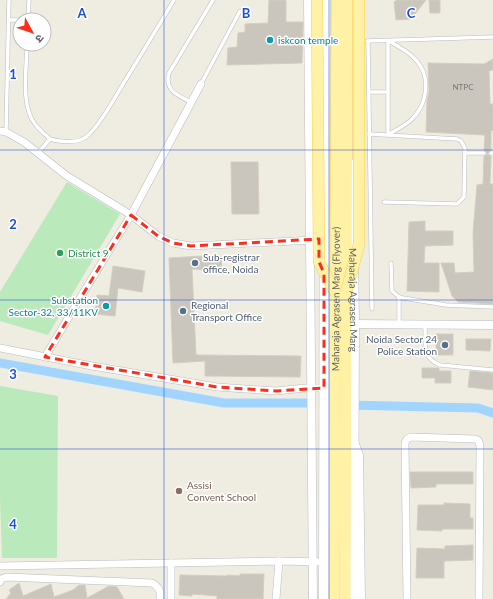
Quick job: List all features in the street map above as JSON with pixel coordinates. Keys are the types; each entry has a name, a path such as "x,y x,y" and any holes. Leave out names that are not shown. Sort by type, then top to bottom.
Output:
{"main road":[{"path":"317,0 319,262 341,294"},
{"path":"324,0 324,599"},
{"name":"Maharaja Agrasen Marg (Flyover)","path":"337,0 345,599"},
{"name":"Maharaja Agrasen Marg (Flyover)","path":"334,599 347,0"},
{"name":"Maharaja Agrasen Marg","path":"350,0 354,324 353,599"},
{"path":"341,294 359,244 359,0"}],"street":[{"path":"308,0 313,599"},
{"path":"46,357 84,290 131,215 201,84"},
{"path":"3,131 24,142 77,182 131,215 158,236 173,243 191,246 324,239"},
{"path":"354,324 493,325"},
{"path":"0,348 149,376 217,387 276,391 311,388 324,389"},
{"path":"407,599 405,443 407,439 411,437 474,438 478,440 480,445 479,599"},
{"path":"353,440 359,455 361,599"},
{"path":"276,599 279,561"},
{"path":"0,566 279,561 325,562"},
{"path":"171,564 171,599"},
{"path":"0,582 2,579 7,577 152,583 158,587 161,593 160,599"}],"lane":[{"path":"3,131 9,0"},
{"path":"28,12 29,0"},
{"path":"27,52 26,98 28,112 34,124 50,140 76,141 85,137 93,130 174,0"},
{"path":"191,102 180,97 171,89 167,80 213,0"},
{"path":"201,84 240,11"},
{"path":"356,42 493,37"},
{"path":"368,41 372,309"},
{"path":"388,41 388,135"},
{"path":"388,41 407,52 416,60 424,71 426,90 424,101 418,112 410,121 388,135"},
{"path":"369,92 388,92"},
{"path":"369,134 457,139 464,144 464,197 457,204 384,202"},
{"path":"38,153 50,140"},
{"path":"465,153 484,153"},
{"path":"391,263 392,291 399,297 446,305 493,307"},
{"path":"399,297 399,324"},
{"path":"425,324 426,351 428,358 434,363 440,365 493,370"}],"highlighted area":[{"path":"131,215 158,236 173,243 191,246 319,239 319,262 324,273 324,388 276,391 217,387 45,357"}],"green space":[{"name":"District 9","path":"67,182 120,214 48,335 0,321 0,292"},
{"path":"0,386 58,396 57,558 2,558 0,497"}],"building":[{"name":"iskcon temple","path":"269,0 286,0 286,22 303,22 302,63 227,65 228,48 237,47 238,33 245,32 245,24 268,23"},
{"path":"397,0 426,0 411,19 396,20 394,2"},
{"path":"429,0 440,0 440,13 430,13"},
{"path":"493,59 493,70 489,71 490,104 493,104 493,130 491,131 491,150 488,155 491,156 490,184 493,184 493,304 458,302 452,296 441,263 454,263 455,273 474,272 473,233 477,185 483,184 484,156 487,155 484,150 485,135 426,132 427,101 429,91 428,63 484,64"},
{"path":"231,162 258,162 259,214 232,214"},
{"path":"425,221 425,231 453,231 453,245 425,246 424,263 439,263 439,292 407,291 409,222"},
{"path":"203,256 222,257 221,271 192,269 196,355 301,356 300,377 205,376 205,361 173,363 169,258"},
{"path":"113,266 145,271 142,292 118,288 115,316 95,314 97,295 109,296"},
{"name":"Noida Sector 24 Police Station","path":"436,334 453,334 453,355 436,355"},
{"path":"466,339 491,339 490,351 466,350"},
{"path":"422,368 439,368 439,371 451,371 451,383 435,383 435,378 422,378"},
{"path":"470,371 493,373 493,390 468,387"},
{"path":"410,472 473,472 473,484 436,484 436,487 411,488"},
{"path":"444,503 470,504 470,518 473,518 473,529 442,529 442,531 417,530 418,505 444,505"},
{"path":"473,545 473,560 444,561 444,578 416,578 417,548 445,549 445,546"},
{"path":"240,574 264,574 263,599 217,599 217,596 192,594 192,596 179,595 180,575 240,576"},
{"path":"19,583 23,596 51,584 54,597 73,590 79,585 85,585 87,598 109,586 117,587 124,599 6,599 11,593 9,590"}],"waterway":[{"path":"0,363 224,403 306,403"},
{"path":"347,405 478,408 493,413"}],"place":[{"name":"iskcon temple","path":"270,40"},
{"name":"District 9","path":"60,253"},
{"name":"Sub-registrar office, Noida","path":"195,263"},
{"name":"Substation Sector-32, 33/11KV","path":"106,306"},
{"name":"Regional Transport Office","path":"183,311"},
{"name":"Noida Sector 24 Police Station","path":"445,345"},
{"name":"Assisi Convent School","path":"179,491"}]}
